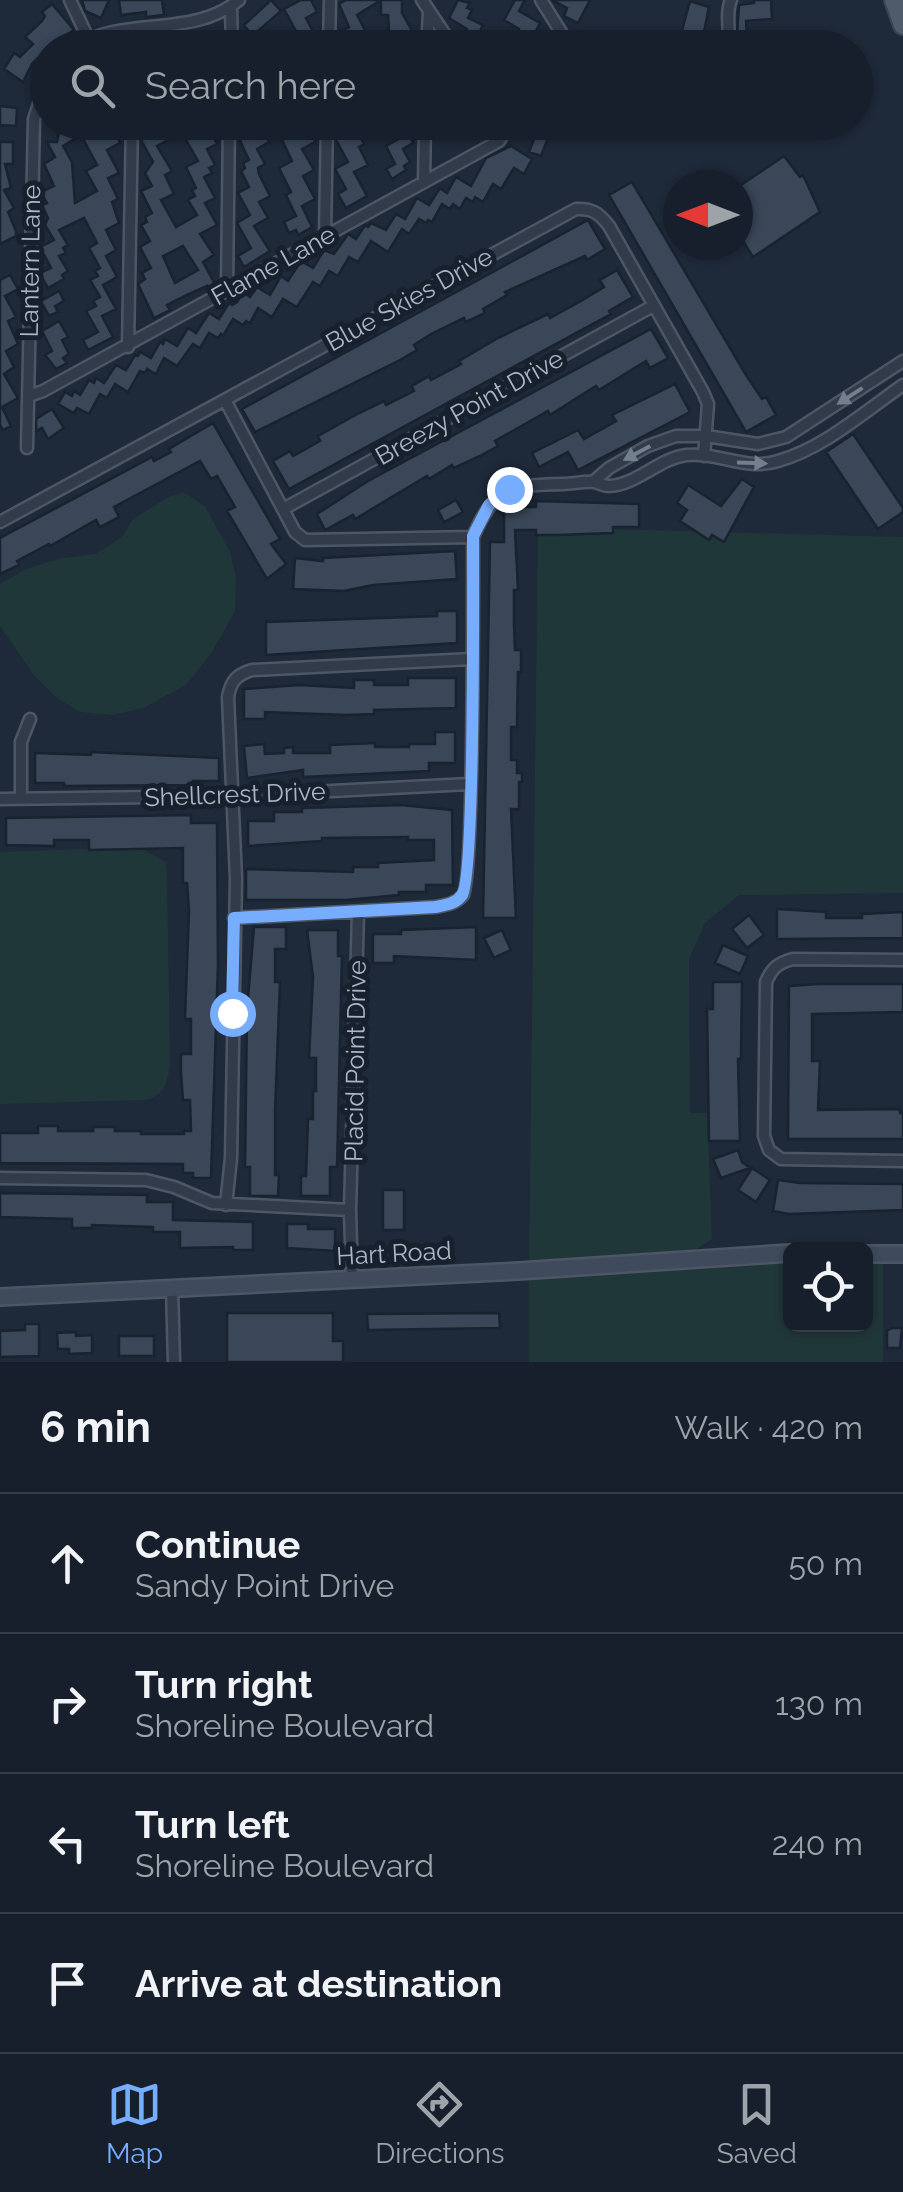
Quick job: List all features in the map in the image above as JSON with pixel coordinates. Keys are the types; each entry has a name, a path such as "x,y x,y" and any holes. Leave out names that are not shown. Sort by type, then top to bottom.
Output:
{"main road":[{"path":"894,0 903,25"}],"street":[{"path":"70,0 84,30"},
{"path":"329,30 330,0"},
{"path":"422,0 442,30"},
{"path":"541,0 560,30"},
{"path":"728,30 727,8 731,0"},
{"path":"134,30 180,24 235,3 233,30"},
{"path":"428,30 430,11"},
{"name":"Lantern Lane","path":"27,448 34,140"},
{"path":"128,346 132,140"},
{"path":"226,290 229,140"},
{"path":"326,235 327,140"},
{"path":"424,182 425,140"},
{"name":"Flame Lane","path":"29,396 128,346 500,140"},
{"name":"Blue Skies Drive","path":"0,522 576,209 589,208 601,215 704,392 708,404 704,456"},
{"name":"Breezy Point Drive","path":"285,508 653,306"},
{"path":"593,482 608,468 676,436 758,444 786,437 903,361"},
{"path":"234,918 435,907 454,903 463,895 467,882 473,536 489,505 509,489 593,482 608,486 670,459 704,456 753,465 782,460 809,449 903,386"},
{"path":"225,400 295,532 305,540 473,536"},
{"path":"226,1205 231,1158 234,918 234,796 228,696 231,684 240,674 252,670 471,660"},
{"path":"22,799 22,742 30,720"},
{"name":"Shellcrest Drive","path":"0,799 234,796 469,784"},
{"name":"Placid Point Drive","path":"352,1280 350,1210 358,912"},
{"path":"903,960 793,959 781,962 771,971 766,982 764,1136 769,1150 781,1159 903,1161"},
{"path":"0,1178 146,1180 226,1205 350,1210"},
{"name":"Hart Road","path":"0,1297 783,1254"},
{"path":"873,1254 903,1254"},
{"path":"172,1288 174,1362"}],"green space":[{"path":"183,492 205,506 230,552 236,578 235,611 212,652 186,685 143,708 112,715 80,712 57,698 33,674 0,626 0,584 26,569 62,558 96,554 123,536 132,520"},
{"path":"538,527 903,537 903,893 739,895 705,923 689,959 690,1113 707,1113 712,1239 692,1252 529,1264"},
{"path":"139,847 166,862 170,1060 165,1084 147,1100 0,1104 0,852"},
{"path":"783,1260 783,1332 873,1332 873,1260 883,1260 883,1362 529,1362 529,1277"}],"building":[{"path":"82,0 109,0 101,18 85,11"},
{"path":"119,0 162,0 164,15 121,15"},
{"path":"271,0 281,11 259,30 248,30 244,25"},
{"path":"301,0 311,0 317,12 306,18 312,30 295,30 284,9"},
{"path":"346,0 381,0 357,15 365,30 342,30 349,27 339,4"},
{"path":"381,0 402,0 402,13 412,30 389,30 388,15 381,15"},
{"path":"458,0 470,3 468,18 483,25 480,30 467,30 449,18"},
{"path":"515,0 525,0 519,11 540,23 536,30 518,30 504,20"},
{"path":"552,0 590,0 578,23 564,16 567,8"},
{"path":"771,0 772,19 746,21 747,30 737,30 739,5"},
{"path":"690,1 709,7 704,30 682,30"},
{"path":"52,4 74,30 32,30 45,16 42,12"},
{"path":"30,47 30,68 23,82 4,69 14,53 20,57"},
{"path":"0,106 17,108 16,126 0,125"},
{"path":"73,140 63,146 72,162 75,203 97,191 86,171 97,165 84,140 120,143 107,150 119,173 108,178 118,199 112,202 119,223 106,230 116,250 106,256 117,277 103,285 116,309 102,316 113,337 88,350 83,340 98,332 86,311 96,306 93,301 100,297 90,280 98,276 95,271 100,268 89,248 97,243 84,218 59,230 68,245 63,248 66,253 59,256 68,271 62,275 64,279 48,288 42,278 42,272 51,268 40,247 54,240 45,225 48,218 42,205 47,203 41,192 54,186 44,164 55,157 47,142"},
{"path":"141,140 168,140 157,146 172,171 165,175 174,194 161,200 176,227 197,215 188,200 195,196 192,190 196,188 186,167 198,161 186,140 215,140 217,144 207,149 215,165 209,168 212,173 204,177 215,198 205,203 217,225 200,234 214,255 203,262 216,286 209,290 207,286 167,305 170,310 154,318 138,284 145,279 142,273 151,268 140,247 150,241 141,225 152,213 141,191 152,186 145,173 153,162","holes":["183,246 198,270 175,283 163,256"]},
{"path":"240,140 269,142 257,149 265,164 258,168 259,174 270,196 259,202 268,218 254,226 270,251 244,267 238,256 251,248 237,223 250,215 238,193 249,187 241,171 245,168 243,163 249,160"},
{"path":"282,140 314,140 302,149 314,170 303,176 315,199 302,206 312,227 298,235 296,230 289,233 284,222 296,216 286,195 291,192 279,168 292,161"},
{"path":"336,140 362,140 364,144 359,147 368,165 354,172 367,196 346,208 338,194 346,189 335,169 348,162"},
{"path":"397,140 413,143 403,149 410,162 404,166 406,170 392,179 386,169 395,164 386,146"},
{"path":"534,140 547,140 541,156 529,152"},
{"path":"0,142 13,142 13,164 5,164 11,188 4,190 14,208 8,212 16,236 0,244"},
{"path":"511,146 532,159 524,174 514,168 501,189 493,184 483,202 475,197 473,202 466,198 460,209 442,204 432,222 419,219 409,234 402,229 388,252 371,241 358,262 349,257 338,276 329,271 320,286 313,282 297,307 283,299 272,317 258,308 250,323 246,321 243,325 233,319 223,336 218,338 209,333 200,348 193,344 177,366 164,358 156,374 147,369 145,373 140,371 128,392 115,384 107,398 100,394 89,414 77,408 74,413 58,404 65,392 80,395 89,380 94,383 96,378 104,383 116,365 126,370 140,352 151,358 165,339 177,346 188,328 196,333 209,313 219,319 229,303 237,302 243,292 250,297 257,287 270,295 281,276 288,281 301,261 313,268 324,250 334,254 348,234 356,239 365,225 371,223 386,230 396,214 405,219 417,198 429,205 440,188 447,193 456,177 471,186 486,158"},
{"path":"784,156 800,177 803,175 820,212 753,257 753,177"},
{"path":"632,182 663,234 663,260 678,260 746,375 776,415 746,432 609,195"},
{"path":"588,220 605,249 505,292 507,295 483,309 485,313 431,334 414,345 417,350 400,360 255,432 242,409"},
{"path":"617,270 633,297 609,311 611,314 289,489 273,461 290,451 293,456 320,441 318,436 359,413 414,391 412,386 461,364 459,361 498,338 581,301 604,287 600,280"},
{"path":"10,275 18,289 5,296 16,317 8,321 18,344 6,351 14,367 4,374 18,398 2,407 11,426 3,430 0,425 0,280"},
{"path":"59,291 64,301 55,306 58,312 49,316 41,301"},
{"path":"59,321 68,337 62,340 69,354 63,358 67,363 56,369 45,355 52,351 42,331"},
{"path":"651,329 668,358 650,368 646,361 599,390 596,386 550,415 548,411 495,441 498,446 480,456 454,468 452,465 429,479 427,476 355,519 353,515 325,530 317,514 368,481"},
{"path":"675,384 690,412 578,470 568,452 539,467 532,453 578,430 584,439 616,421 612,415"},
{"path":"52,409 64,428 48,439 42,428 36,431 36,419"},
{"path":"213,423 280,539 271,544 286,564 267,579 227,511 235,507 217,476 211,479 200,461 114,507 119,517 100,527 96,520 0,574 0,538 152,457 154,461 171,452 169,449"},
{"path":"853,434 903,508 903,512 878,529 826,452"},
{"path":"742,479 754,487 724,542 712,535 709,540 680,521 687,510 677,503 688,485 721,506"},
{"path":"456,500 463,512 444,522 438,510"},
{"path":"536,501 639,504 639,527 613,527 613,533 558,535 515,530 515,650 521,650 521,672 517,727 511,727 511,760 517,760 517,773 522,773 519,809 511,809 516,918 483,918 490,542 504,542 504,507 536,507"},
{"path":"455,551 457,579 344,591 293,589 295,558 323,561"},
{"path":"437,611 457,611 457,643 266,655 266,622 437,616"},
{"path":"408,678 456,678 456,708 374,710 374,714 346,715 265,712 265,719 244,719 244,689 300,685 354,688 354,680 374,680 374,685 408,685"},
{"path":"435,732 455,732 455,763 429,763 429,771 303,777 303,770 247,778 244,746 264,744 265,754 284,753 284,748 293,747 293,753 330,753 330,745 435,744"},
{"path":"35,753 219,758 219,781 193,781 193,785 35,783"},
{"path":"401,805 452,810 453,885 426,885 426,892 346,900 246,900 246,869 353,872 353,867 378,867 378,863 434,860 434,840 408,837 322,838 248,846 248,821 274,821 274,812 302,812 302,808"},
{"path":"191,815 191,823 217,823 218,964 211,1178 193,1178 193,1173 183,1173 183,1164 0,1163 0,1133 38,1133 38,1126 58,1126 58,1131 115,1127 115,1131 141,1134 191,1131 190,1100 183,1100 181,1073 181,1054 191,1054 191,1019 185,1019 189,910 187,883 183,883 183,848 89,850 89,840 54,840 54,846 6,845 6,818"},
{"path":"777,909 826,912 826,918 903,912 903,938 777,939"},
{"path":"749,915 764,935 747,948 732,929"},
{"path":"254,927 286,927 286,949 275,949 275,982 280,982 275,1111 278,1196 250,1196 250,1167 245,1167 247,1010"},
{"path":"476,927 476,960 394,956 394,963 373,963 373,934"},
{"path":"307,930 338,930 338,956 342,956 337,1167 330,1167 330,1196 301,1196 301,1176 306,1176 308,1119 313,1119 316,1091 316,1058 309,1058 313,977"},
{"path":"502,930 511,950 494,958 484,938"},
{"path":"723,945 748,956 740,974 715,963"},
{"path":"713,982 742,982 738,1059 740,1141 709,1141 707,1009 713,1009"},
{"path":"903,984 903,1012 812,1014 812,1061 820,1061 818,1110 900,1109 903,1139 788,1139 789,986"},
{"path":"738,1150 742,1162 750,1168 721,1178 713,1159"},
{"path":"752,1168 770,1180 756,1202 738,1190"},
{"path":"778,1180 903,1184 903,1210 789,1214 773,1211"},
{"path":"383,1190 404,1190 404,1230 383,1230"},
{"path":"0,1193 147,1195 147,1202 173,1202 173,1220 253,1222 253,1250 180,1248 180,1232 153,1232 153,1227 72,1228 72,1219 0,1217"},
{"path":"287,1224 335,1229 335,1251 287,1248"},
{"path":"227,1313 333,1313 333,1341 343,1341 343,1362 227,1362"},
{"path":"499,1313 500,1328 368,1330 367,1314"},
{"path":"25,1324 39,1324 39,1356 0,1357 0,1331 25,1330"},
{"path":"902,1328 900,1348 887,1348 887,1331"},
{"path":"76,1332 76,1336 92,1335 92,1353 69,1354 69,1349 58,1349 57,1333"},
{"path":"119,1336 154,1336 154,1356 119,1356"}],"route":[{"path":"232,1013 234,918 435,907 454,903 463,895 467,882 469,814 473,536 489,505 509,489"}]}
